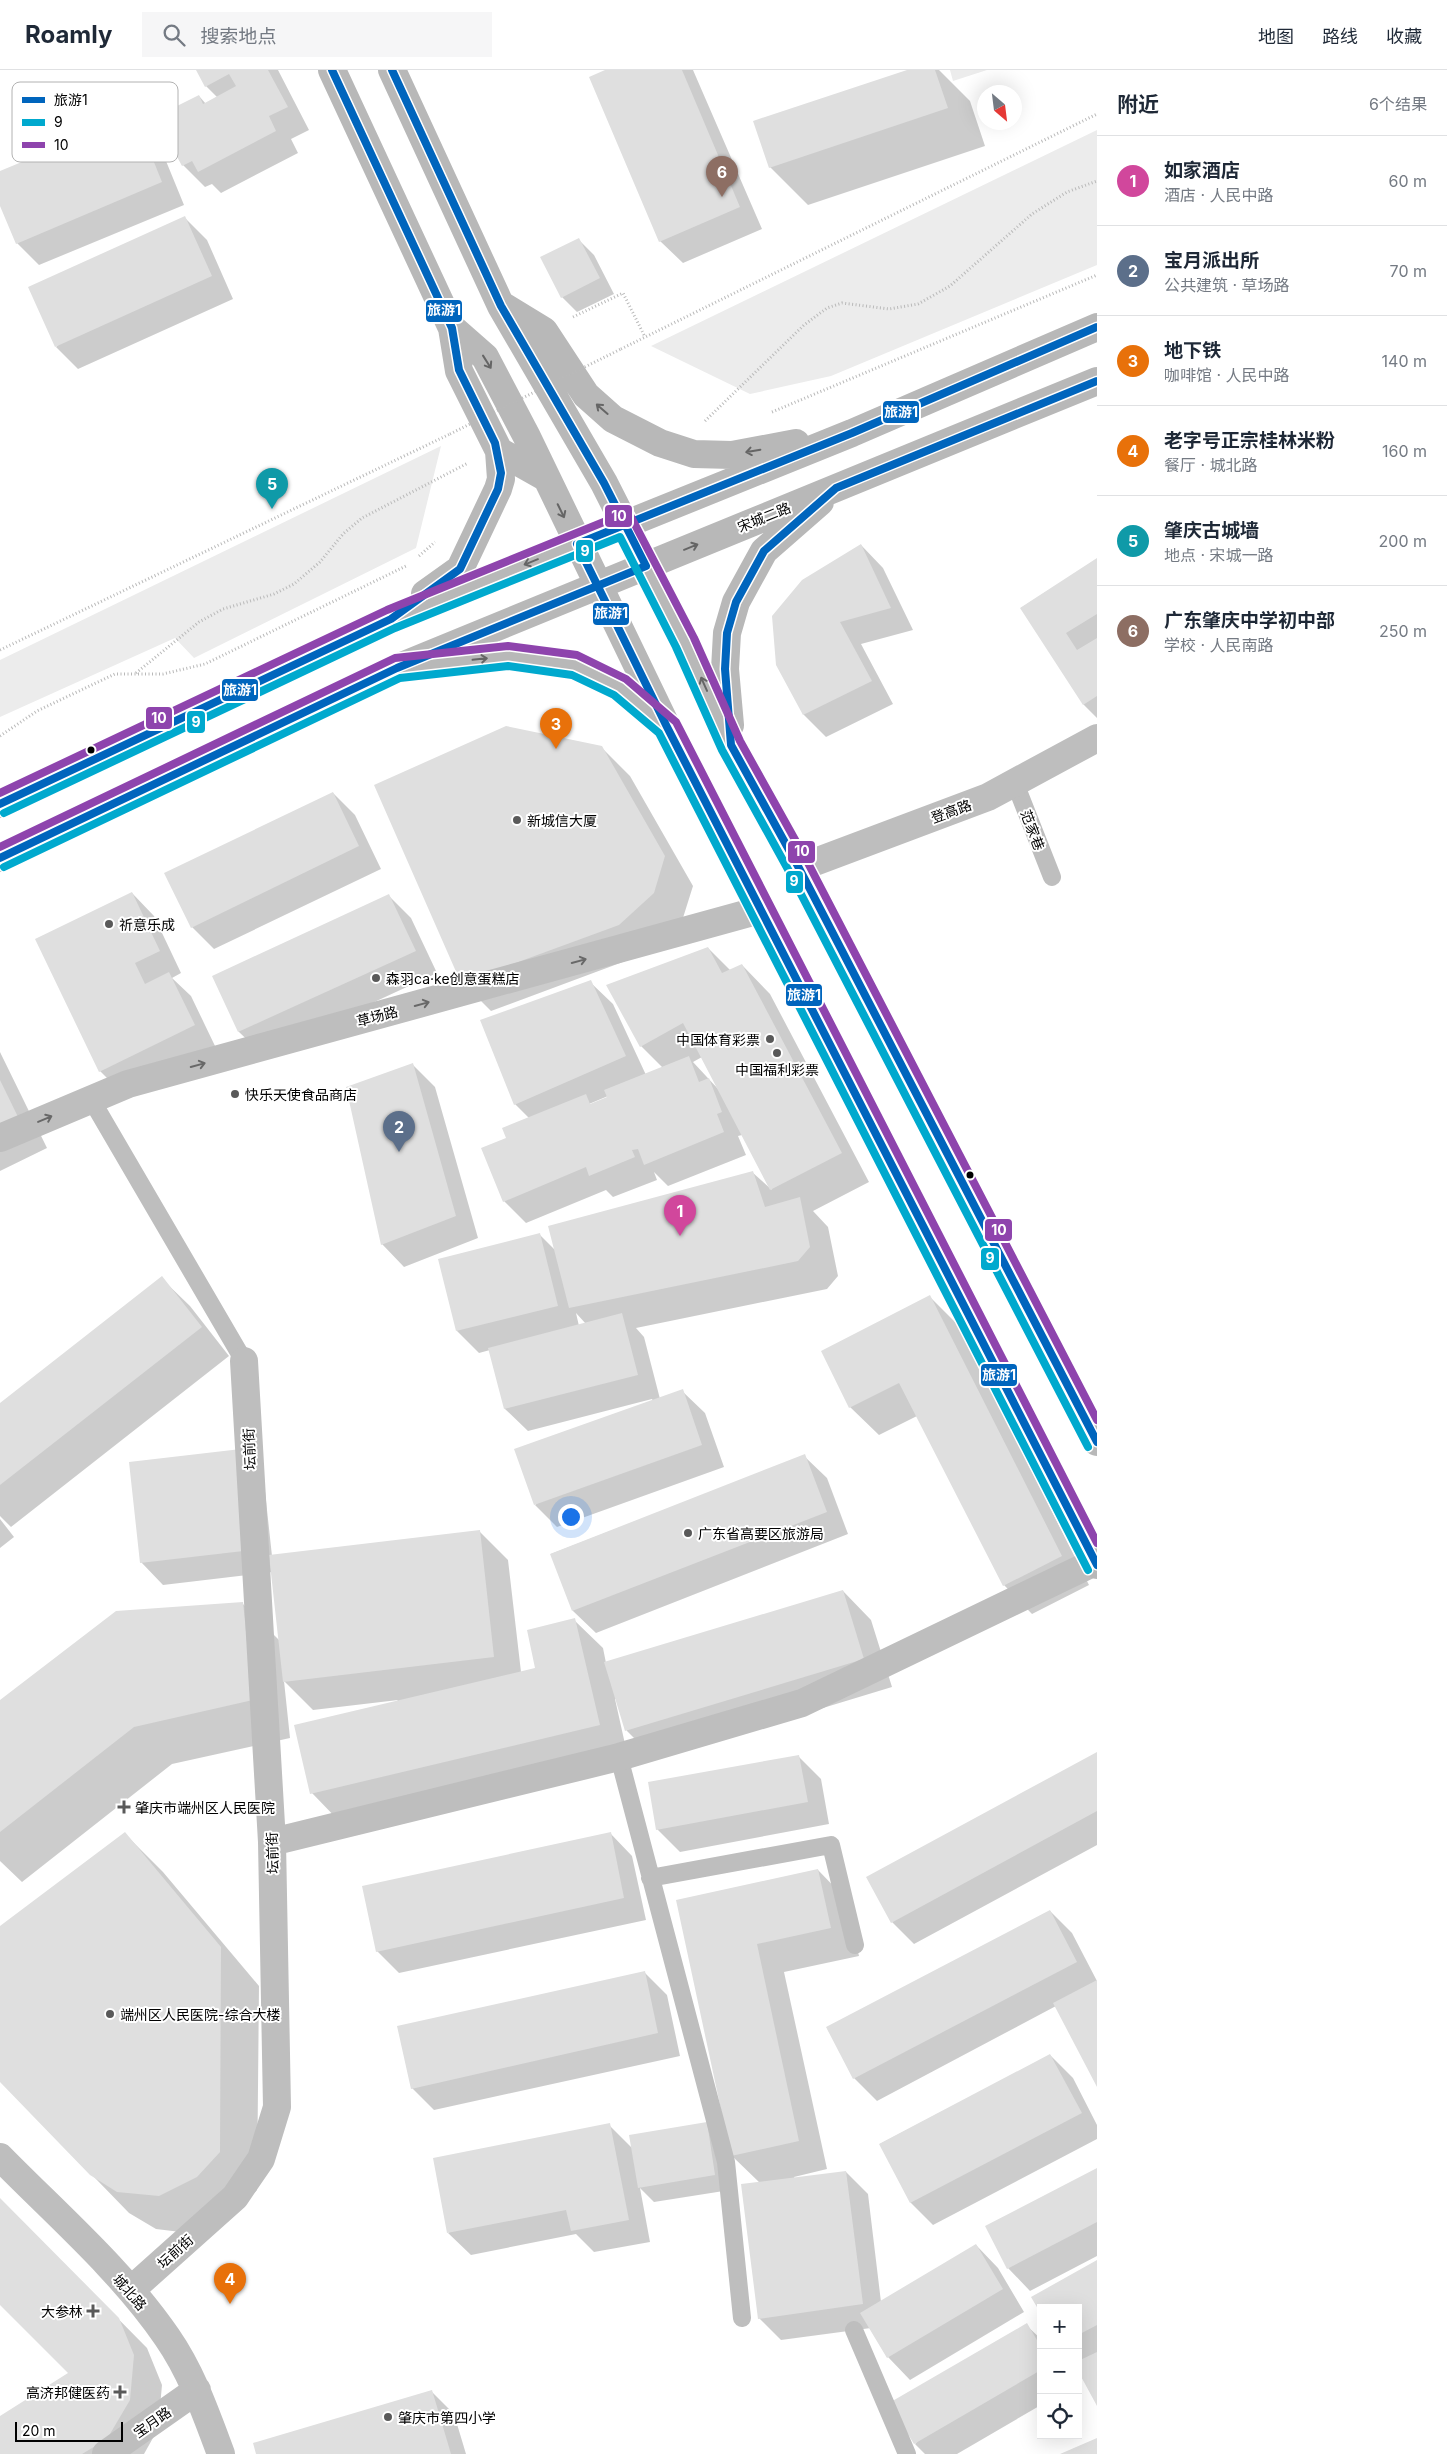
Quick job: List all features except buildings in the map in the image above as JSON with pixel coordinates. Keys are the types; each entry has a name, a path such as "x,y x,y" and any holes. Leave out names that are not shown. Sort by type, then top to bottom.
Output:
{"main road":[{"path":"332,70 452,328 459,371 499,451 501,480 460,569 391,619"},
{"path":"392,70 502,306 604,482 685,643 731,745 799,868 1097,1442"},
{"path":"502,306 544,331 586,395 613,419 660,443 694,454 732,455 852,433"},
{"path":"0,804 391,619 852,433 1097,327"},
{"path":"452,328 485,357 667,727 1096,1563"},
{"name":"宋城二路","path":"0,858 397,668 1097,381"},
{"path":"499,451 545,477"},
{"path":"731,745 725,669 727,633 736,602 764,551 836,488"},
{"path":"397,668 508,656 575,665 620,687 667,727"}],"street":[{"name":"登高路","path":"799,868 988,798 1097,738"},
{"name":"草场路","path":"0,1138 128,1084 760,910"},
{"name":"坛前街","path":"131,2290 235,2197 261,2159 277,2107 272,1842 244,1361"},
{"path":"272,1842 619,1757 802,1703 1096,1563"},
{"name":"城北路","path":"0,2157 131,2290 168,2338 197,2390 221,2454"},
{"name":"宝月路","path":"106,2454 197,2390"}],"lane":[{"name":"范家巷","path":"1015,782 1052,877"},
{"path":"91,1100 244,1361"},
{"path":"619,1757 726,2162 742,2318"},
{"path":"650,1878 831,1845 855,1945"},
{"path":"854,2330 907,2454"}],"path":[{"path":"0,650 450,434 1097,114"},
{"path":"705,421 804,325 826,308 842,303 889,309 918,304 950,286 1032,214 1067,192 1097,181"},
{"path":"769,413 1097,275"},
{"path":"544,331 624,293 646,337"},
{"path":"697,419 714,421"},
{"path":"136,674 199,622 223,609 274,594 294,584 320,562 344,534 362,518 470,462"},
{"path":"0,736 37,711 114,674 164,674 205,664 407,565 439,537"}],"shaded area":[{"path":"950,70 987,70 953,81"},
{"path":"1097,130 1097,265 831,376 750,394 651,346"},
{"path":"441,446 416,548 194,658 175,638 0,717 0,660"}],"transit line":[{"name":"旅游1","path":"0,804 391,619 460,569 498,489 501,473 495,443 459,370 452,328 332,70"},
{"name":"旅游1","path":"0,858 397,668 646,566 604,483 501,306 392,70"},
{"name":"旅游1","path":"1097,327 852,433 577,544 667,727 1097,1565"},
{"name":"旅游1","path":"1097,381 836,488 764,551 736,602 727,633 725,669 731,745 799,868 1097,1442"},
{"name":"10","path":"0,793 387,610 621,515 630,515 694,638 740,741 808,863 1097,1420"},
{"name":"9","path":"4,813 395,628 620,537 676,647 722,750 790,873 1088,1447"},
{"name":"10","path":"0,847 395,658 508,646 577,655 626,679 676,722 1097,1543"},
{"name":"9","path":"4,867 400,678 508,666 572,675 614,695 659,733 1088,1570"}],"place":[{"name":"广东肇庆中学初中部","path":"722,197"},
{"name":"肇庆古城墙","path":"272,509"},
{"name":"地下铁","path":"556,749"},
{"name":"新城信大厦","path":"517,820"},
{"name":"祈意乐成","path":"109,924"},
{"name":"森羽ca·ke创意蛋糕店","path":"376,978"},
{"name":"中国体育彩票","path":"770,1039"},
{"name":"中国福利彩票","path":"777,1053"},
{"name":"快乐天使食品商店","path":"235,1094"},
{"name":"宝月派出所","path":"399,1152"},
{"name":"如家酒店","path":"680,1236"},
{"name":"广东省高要区旅游局","path":"688,1533"},
{"name":"肇庆市端州区人民医院","path":"124,1807"},
{"name":"端州区人民医院-综合大楼","path":"110,2014"},
{"name":"老字号正宗桂林米粉","path":"230,2304"},
{"name":"大参林","path":"93,2311"},
{"name":"高济邦健医药","path":"120,2392"},
{"name":"肇庆市第四小学","path":"388,2417"}]}
